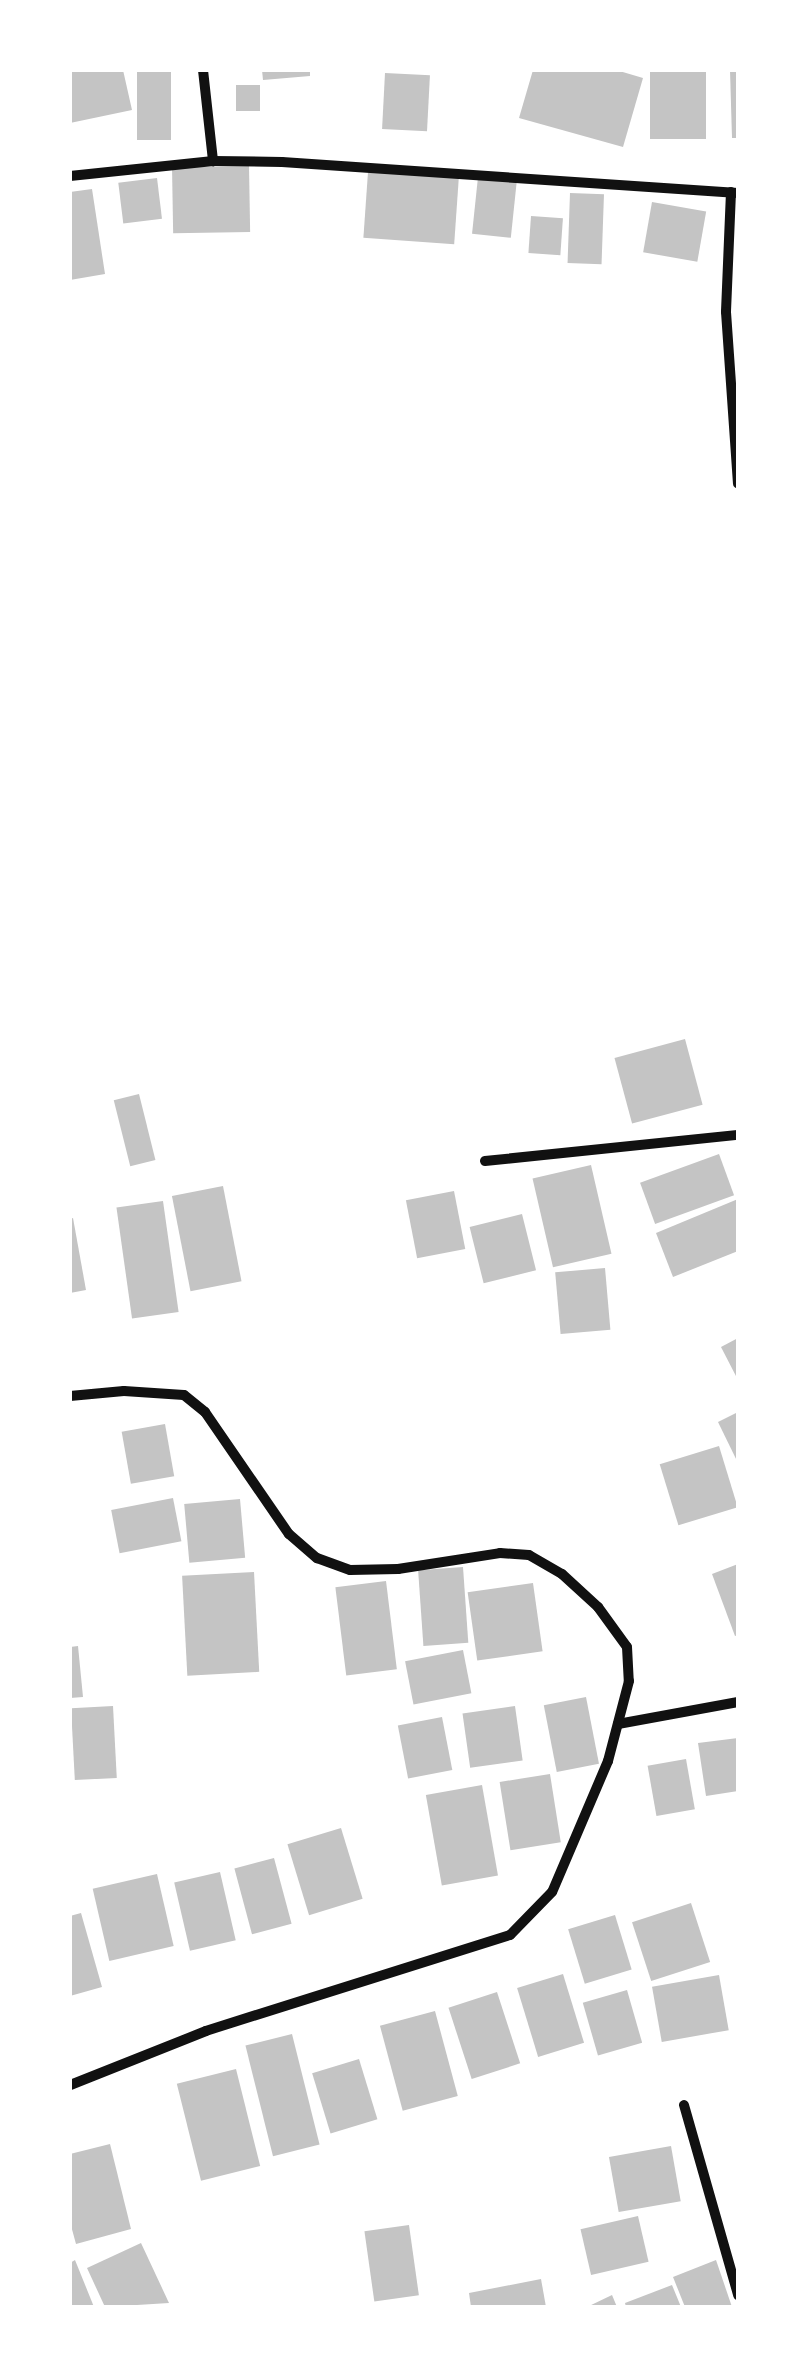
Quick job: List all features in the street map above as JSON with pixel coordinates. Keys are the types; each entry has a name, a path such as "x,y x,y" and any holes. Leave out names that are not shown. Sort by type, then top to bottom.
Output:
{"street":[{"path":"203,70 213,161"},
{"path":"70,176 213,161 323,164 735,193 726,312 738,484"},
{"path":"485,1161 738,1135"},
{"path":"70,1396 124,1391 184,1396 205,1412 289,1534 316,1558 350,1570 398,1569 500,1553 529,1556 562,1574 598,1606 627,1647 629,1680 608,1761 552,1892 510,1935 206,2031 70,2084"},
{"path":"618,1724 738,1702"},
{"path":"684,2106 738,2296"}],"building":[{"path":"123,70 132,110 70,123 70,72"},
{"path":"137,70 171,70 171,140 137,140"},
{"path":"262,70 310,70 310,76 263,80"},
{"path":"533,70 616,70 643,78 623,147 519,118"},
{"path":"650,70 706,70 706,139 650,139"},
{"path":"730,70 738,70 738,138 732,138"},
{"path":"385,73 430,75 427,131 382,129"},
{"path":"236,85 260,85 260,111 236,111"},
{"path":"249,166 250,232 173,233 172,167"},
{"path":"368,172 459,178 454,244 363,238"},
{"path":"478,177 517,181 511,238 472,234"},
{"path":"157,178 162,219 123,223 118,183"},
{"path":"92,189 105,274 70,280 70,192"},
{"path":"570,193 604,194 602,264 568,263"},
{"path":"652,202 706,212 697,262 643,252"},
{"path":"531,216 563,218 560,255 528,253"},
{"path":"685,1039 703,1105 632,1124 614,1058"},
{"path":"139,1094 155,1160 130,1166 114,1100"},
{"path":"719,1154 734,1195 655,1224 640,1183"},
{"path":"591,1165 611,1254 553,1267 533,1178"},
{"path":"223,1186 242,1281 190,1291 172,1196"},
{"path":"454,1191 465,1249 417,1258 406,1200"},
{"path":"738,1199 738,1251 673,1277 656,1233"},
{"path":"163,1201 179,1312 132,1318 116,1208"},
{"path":"522,1214 536,1270 484,1283 470,1227"},
{"path":"73,1218 86,1290 70,1293 70,1219"},
{"path":"605,1268 610,1330 561,1334 555,1272"},
{"path":"738,1338 738,1380 721,1347"},
{"path":"738,1412 738,1463 718,1422"},
{"path":"165,1424 174,1476 131,1484 122,1432"},
{"path":"719,1446 738,1507 678,1525 660,1464"},
{"path":"173,1498 181,1541 120,1553 111,1510"},
{"path":"240,1499 245,1558 189,1563 184,1504"},
{"path":"738,1564 738,1635 735,1636 712,1574"},
{"path":"463,1567 468,1643 423,1646 418,1570"},
{"path":"254,1572 259,1672 187,1676 182,1576"},
{"path":"386,1581 397,1669 346,1676 335,1587"},
{"path":"533,1583 543,1651 477,1661 468,1592"},
{"path":"78,1646 83,1697 70,1698 70,1647"},
{"path":"463,1650 471,1693 413,1704 405,1661"},
{"path":"586,1697 599,1764 557,1772 544,1705"},
{"path":"113,1706 117,1778 75,1780 71,1708"},
{"path":"515,1706 523,1760 470,1768 463,1713"},
{"path":"442,1717 452,1770 408,1779 398,1726"},
{"path":"738,1738 738,1791 706,1796 698,1743"},
{"path":"686,1759 695,1809 656,1816 648,1766"},
{"path":"550,1774 561,1842 510,1850 500,1782"},
{"path":"482,1785 498,1876 442,1886 426,1795"},
{"path":"341,1828 363,1899 309,1915 287,1844"},
{"path":"274,1858 292,1924 252,1934 234,1869"},
{"path":"220,1872 236,1940 190,1951 174,1883"},
{"path":"157,1874 174,1946 109,1961 93,1889"},
{"path":"691,1903 710,1962 651,1981 632,1922"},
{"path":"81,1913 102,1987 70,1996 70,1916"},
{"path":"615,1915 632,1970 585,1984 568,1929"},
{"path":"563,1974 584,2043 538,2057 517,1988"},
{"path":"719,1975 729,2030 662,2042 652,1987"},
{"path":"627,1990 642,2043 598,2056 583,2003"},
{"path":"497,1992 520,2063 472,2079 448,2008"},
{"path":"435,2011 458,2096 403,2111 380,2026"},
{"path":"292,2034 320,2145 273,2156 245,2046"},
{"path":"359,2059 377,2119 331,2134 312,2073"},
{"path":"236,2069 260,2166 201,2181 177,2084"},
{"path":"110,2144 131,2229 76,2244 70,2222 70,2154"},
{"path":"671,2146 681,2201 619,2212 609,2157"},
{"path":"638,2216 649,2262 591,2275 581,2229"},
{"path":"409,2225 419,2295 374,2302 364,2231"},
{"path":"141,2243 169,2303 105,2307 87,2268"},
{"path":"75,2260 94,2307 70,2307 70,2263"},
{"path":"716,2260 732,2307 685,2307 673,2277"},
{"path":"541,2279 546,2307 471,2307 469,2293"},
{"path":"672,2285 681,2307 626,2307 625,2303"},
{"path":"612,2295 617,2307 587,2307"}]}
